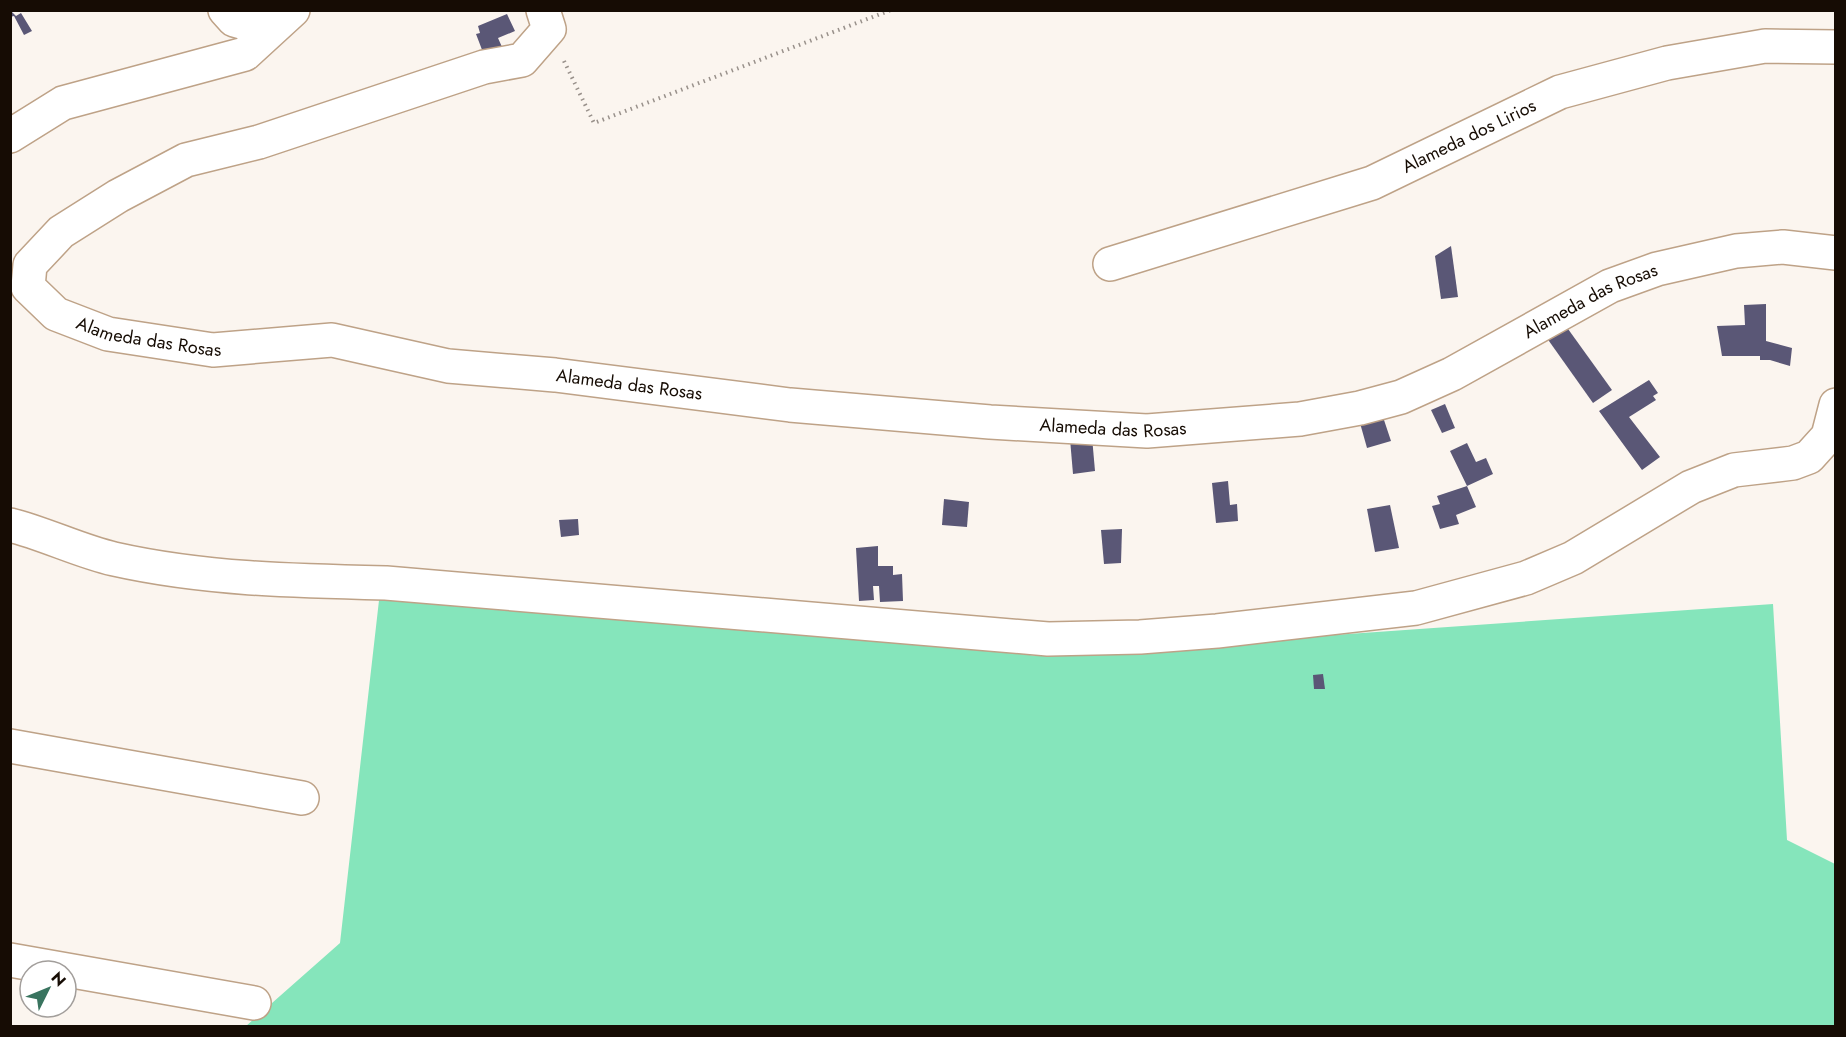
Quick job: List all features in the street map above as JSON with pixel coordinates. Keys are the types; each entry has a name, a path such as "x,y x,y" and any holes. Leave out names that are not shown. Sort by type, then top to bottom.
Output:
{"street":[{"path":"226,12 240,22 287,10"},
{"path":"10,136 63,103 245,54 294,10"},
{"name":"Alameda das Rosas","path":"546,20 522,60 484,67 259,142 186,160 118,196 61,232 30,265 28,287 56,314 108,334 213,350 332,340 448,366 555,375 790,405 990,422 1147,431 1300,419 1360,408 1401,397 1452,374 1610,286 1657,269 1736,251 1795,247 1836,253"},
{"name":"Alameda dos Lirios","path":"1110,264 1372,183 1560,92 1667,63 1765,46 1836,47"},
{"path":"10,525 113,559 201,573 301,582 386,583 1048,639 1140,637 1217,631 1405,609 1526,578 1573,558 1691,487 1734,471 1793,463 1809,457 1828,436 1836,405"},
{"path":"10,746 302,798"},
{"path":"10,960 254,1003"}],"path":[{"path":"546,20 594,123 891,10"}],"green space":[{"path":"382,574 1037,656 1773,604 1787,840 1835,864 1835,1026 246,1026 340,943"}],"building":[{"path":"10,10 16,16 21,13 32,31 24,35 14,16 10,17"},
{"path":"507,14 515,31 498,38 502,47 484,55 476,34 480,33 478,26"},
{"path":"1451,246 1458,297 1441,299 1435,256"},
{"path":"1766,304 1766,341 1792,348 1790,366 1770,360 1760,360 1760,356 1722,356 1717,326 1745,325 1744,305"},
{"path":"1563,322 1612,390 1593,403 1544,334"},
{"path":"1649,380 1658,393 1653,396 1656,400 1629,417 1660,457 1642,470 1599,411"},
{"path":"1445,404 1455,428 1442,433 1431,410"},
{"path":"1383,417 1391,441 1367,448 1360,423"},
{"path":"1092,437 1095,471 1073,474 1070,439"},
{"path":"1467,443 1476,462 1486,458 1493,474 1467,486 1450,451"},
{"path":"1228,481 1230,505 1237,504 1238,521 1216,523 1212,483"},
{"path":"1467,486 1476,507 1456,515 1459,524 1440,529 1432,506 1440,504 1437,496"},
{"path":"944,499 969,502 967,527 942,525"},
{"path":"1390,505 1399,548 1375,552 1367,509"},
{"path":"578,519 579,535 561,537 559,520"},
{"path":"1122,529 1121,563 1104,564 1101,530"},
{"path":"878,546 878,566 893,566 893,575 902,574 903,601 880,602 879,586 873,586 874,600 859,601 856,548"},
{"path":"1323,674 1325,689 1314,689 1313,675"}]}
